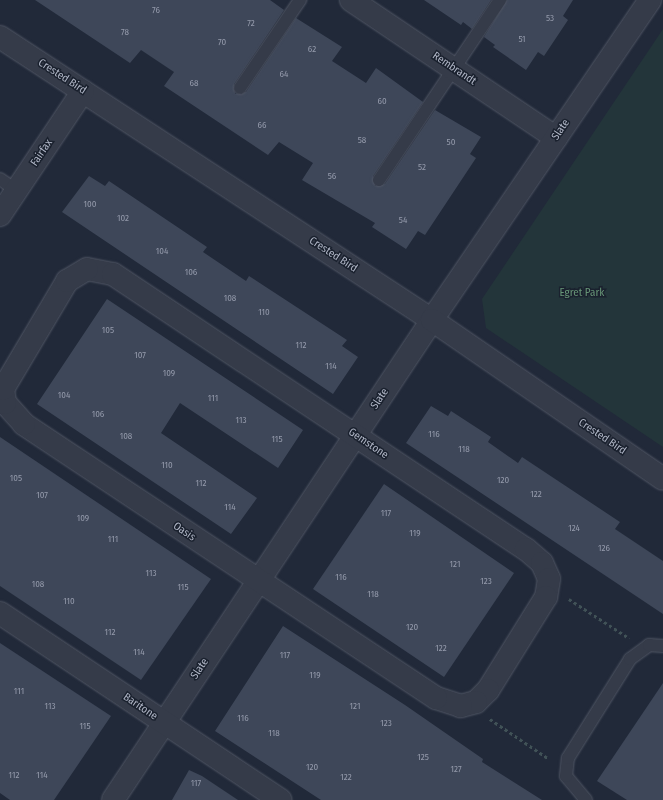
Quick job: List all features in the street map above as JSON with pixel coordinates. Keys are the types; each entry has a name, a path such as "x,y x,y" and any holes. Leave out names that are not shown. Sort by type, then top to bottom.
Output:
{"street":[{"name":"Rembrandt","path":"352,0 556,138"},
{"name":"Slate","path":"113,800 432,320 650,0"},
{"name":"Crested Bird","path":"0,36 432,320 663,479"},
{"name":"Fairfax","path":"0,216 8,185 83,91"},
{"name":"Gemstone","path":"67,281 86,268 113,274 526,549 542,563 548,586"},
{"name":"Oasis","path":"67,281 3,389 5,403 24,424 258,582 436,698 455,705 469,705"},
{"path":"469,705 488,690 546,597 548,586"},
{"name":"Baritone","path":"0,613 280,800"}],"lane":[{"path":"240,88 300,0"},
{"path":"379,180 500,0"},
{"path":"586,800 572,786 565,769 568,758 630,658 643,647 663,646"}],"path":[{"path":"548,586 643,647"},
{"path":"469,705 565,769"}],"green space":[{"name":"Egret Park","path":"663,29 663,447 486,328 482,299"}],"building":[{"path":"35,0 270,0 284,10 234,84 235,94 246,92 296,18 342,47 332,61 366,83 376,68 423,102 373,176 375,186 385,184 435,110 481,137 470,154 476,158 425,235 418,231 406,249 372,227 375,223 302,180 313,163 279,142 268,155 164,86 174,72 141,50 130,63"},
{"path":"424,0 491,0 472,29 463,22 461,25"},
{"path":"507,0 573,0 563,16 568,20 544,56 538,52 526,70 493,47 495,45 484,37"},
{"path":"89,176 105,186 109,181 207,247 203,252 246,281 249,276 347,340 342,346 358,357 333,394 62,212"},
{"path":"107,299 303,430 278,468 180,403 161,433 257,498 231,534 37,404"},
{"path":"431,406 448,416 451,411 491,437 488,442 518,463 522,457 620,522 615,529 663,561 663,614 406,443"},
{"path":"0,437 211,579 141,680 0,586"},
{"path":"384,484 514,573 444,677 313,589"},
{"path":"283,626 405,705 483,759 482,762 542,800 321,800 215,731"},
{"path":"0,643 111,716 54,800 10,800 0,793"},
{"path":"663,683 663,800 627,800 597,781"},
{"path":"189,770 202,776 238,800 172,800"}]}
